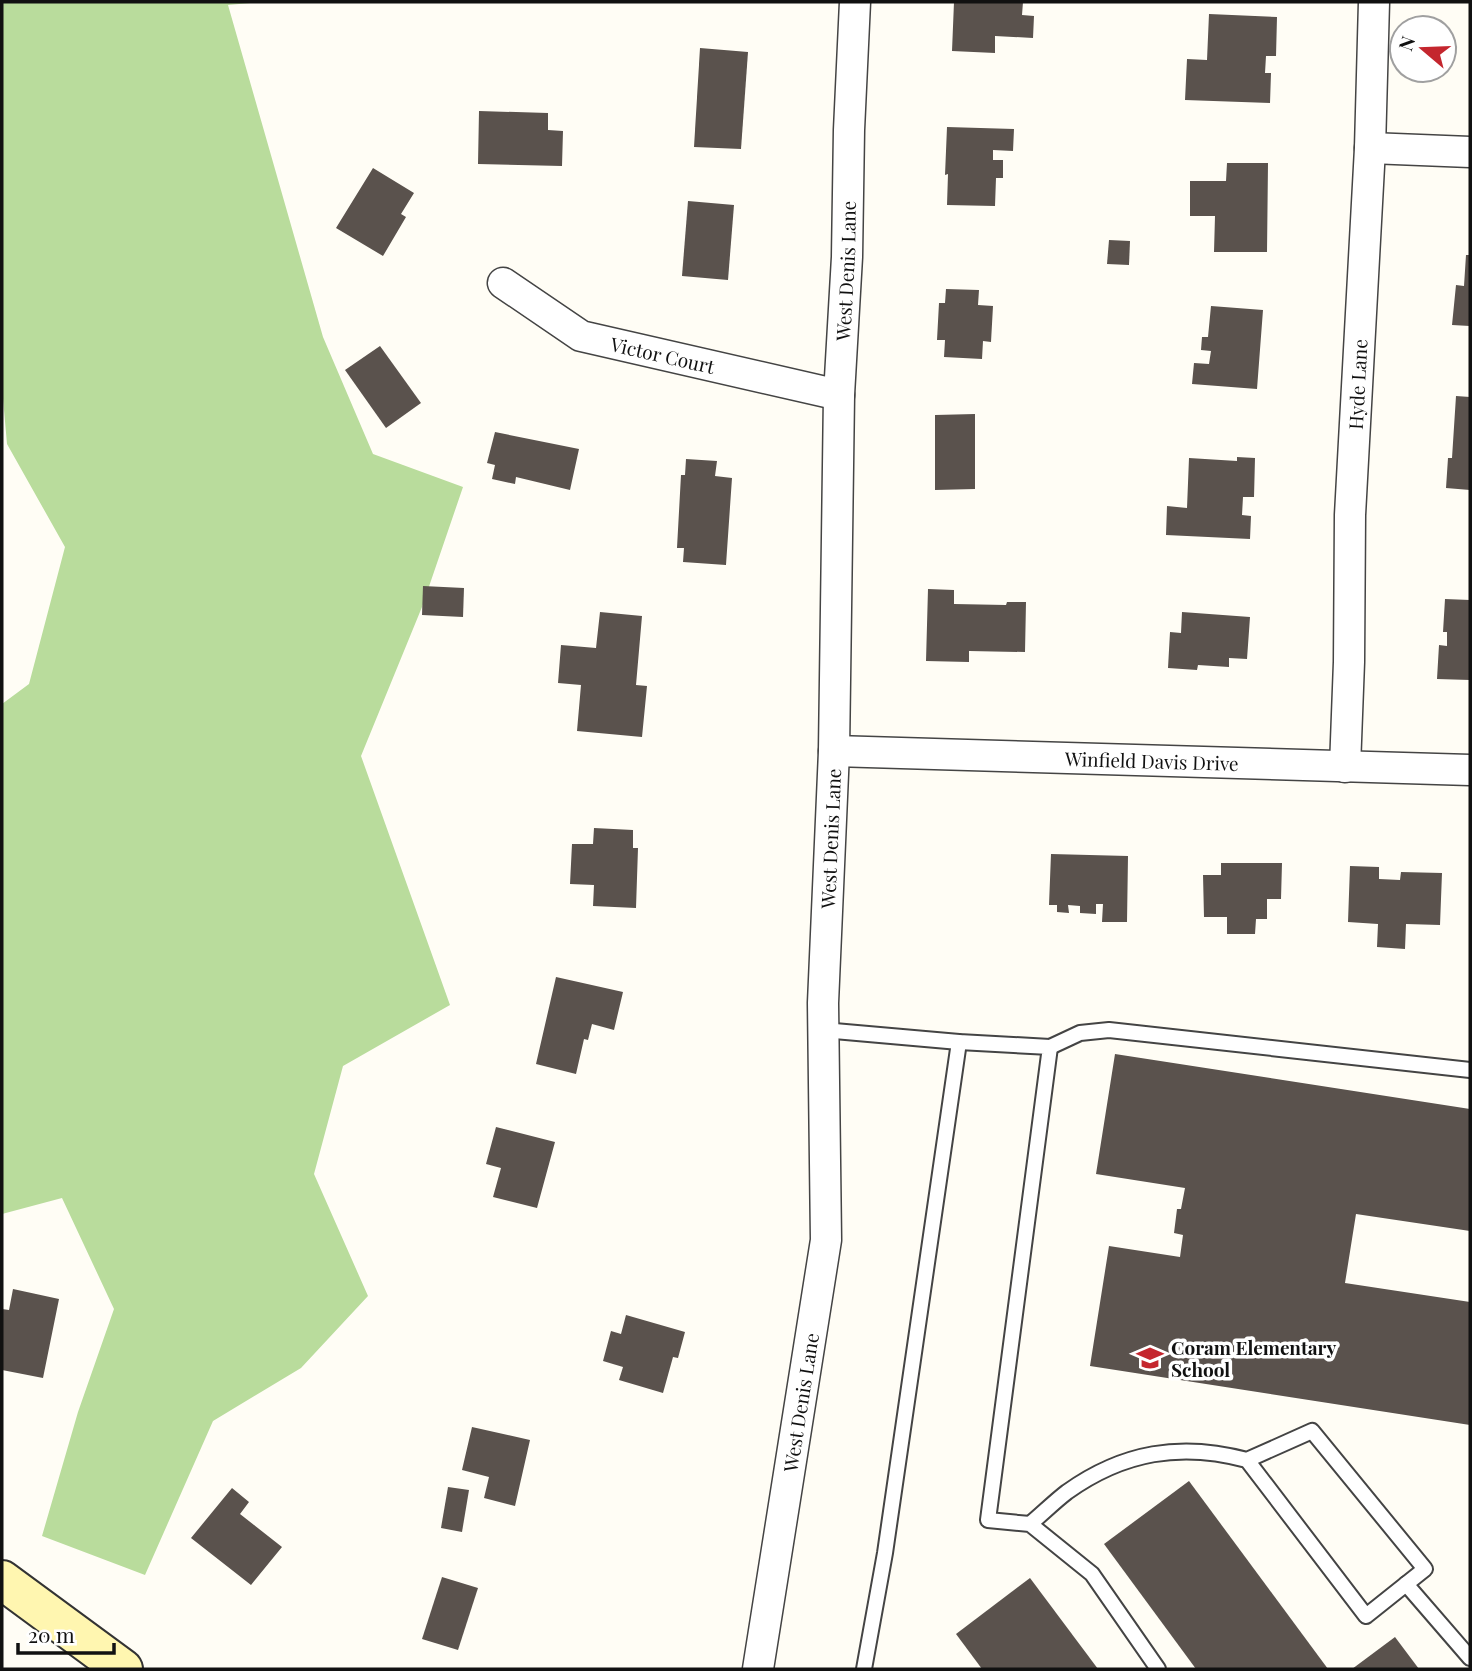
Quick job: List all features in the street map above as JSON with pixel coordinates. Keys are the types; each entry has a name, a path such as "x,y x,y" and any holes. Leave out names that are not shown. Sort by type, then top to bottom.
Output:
{"main road":[{"path":"2,1580 123,1669"}],"street":[{"name":"West Denis Lane","path":"758,1669 826,1240 823,1030 834,751 839,395 847,257 855,2"},
{"name":"Hyde Lane","path":"1345,767 1350,515 1370,148 1374,2"},
{"path":"1370,148 1470,152"},
{"name":"Victor Court","path":"503,283 581,336 839,395"},
{"name":"Winfield Davis Drive","path":"834,751 1470,770"}],"lane":[{"path":"823,1030 1050,1047 1080,1033 1109,1030 1470,1070"},
{"path":"864,1669 885,1553 960,1042"},
{"path":"1050,1047 988,1520 1030,1524 1092,1574 1158,1669"},
{"path":"1030,1524 1067,1492 1111,1466 1147,1454 1217,1452 1247,1460 1366,1616 1425,1569 1312,1431 1247,1460"},
{"path":"1406,1584 1470,1658"}],"green space":[{"path":"2,2 260,2 228,5 323,337 373,454 463,487 422,607 361,756 450,1005 343,1066 314,1174 368,1296 301,1368 213,1421 145,1575 42,1536 78,1412 114,1309 62,1198 2,1214 2,704 29,684 65,547 7,444 2,387"}],"building":[{"path":"954,2 1023,2 1022,15 1034,16 1033,38 995,36 995,53 952,51"},
{"path":"1209,14 1277,17 1276,56 1266,56 1265,73 1271,73 1270,103 1185,100 1187,59 1207,60"},
{"path":"700,48 748,52 741,149 694,147"},
{"path":"479,111 548,113 548,130 563,131 562,166 478,164"},
{"path":"947,127 1014,129 1013,151 993,150 993,160 1003,160 1003,178 996,178 995,206 947,205"},
{"path":"1227,163 1268,163 1267,252 1214,252 1215,216 1190,216 1190,181 1226,181"},
{"path":"373,168 414,193 401,214 406,217 383,256 336,228"},
{"path":"688,201 734,205 728,280 682,276"},
{"path":"1109,240 1130,241 1129,265 1107,264"},
{"path":"1466,255 1470,255 1470,326 1452,325 1456,285 1464,286"},
{"path":"946,289 979,290 978,305 993,306 991,342 983,341 982,359 944,357 945,340 937,340 939,303 945,303"},
{"path":"1211,306 1263,310 1257,389 1192,384 1194,363 1209,364 1211,351 1201,350 1202,337 1208,337"},
{"path":"380,346 421,403 386,428 345,370"},
{"path":"1456,396 1470,397 1470,490 1446,488 1448,458 1452,458"},
{"path":"975,414 975,489 935,490 935,415"},
{"path":"495,432 579,449 570,490 516,477 515,484 492,479 495,465 487,463"},
{"path":"1237,457 1255,458 1254,497 1243,497 1242,515 1251,516 1250,539 1166,535 1167,506 1187,508 1189,458 1237,461"},
{"path":"686,459 717,461 715,476 732,478 726,565 683,562 684,548 677,548 681,475 685,475"},
{"path":"423,586 464,588 463,617 422,615"},
{"path":"928,589 954,590 954,604 1006,605 1007,602 1026,602 1025,652 969,651 969,662 926,661"},
{"path":"1445,599 1470,600 1470,680 1437,679 1439,645 1447,646 1447,632 1443,632"},
{"path":"600,612 642,616 636,685 647,686 642,737 577,731 581,685 558,683 561,645 596,648"},
{"path":"1182,612 1250,617 1247,659 1229,658 1229,667 1198,665 1197,670 1168,668 1170,632 1181,633"},
{"path":"594,828 633,830 633,848 638,848 636,908 593,906 594,885 570,884 572,844 593,844"},
{"path":"1051,854 1128,856 1127,922 1102,922 1103,904 1096,904 1096,914 1080,913 1080,906 1068,905 1069,913 1057,912 1057,905 1049,905"},
{"path":"1221,863 1282,863 1281,899 1267,899 1267,919 1256,919 1255,934 1227,934 1227,917 1204,917 1203,875 1221,875"},
{"path":"1350,866 1379,867 1379,879 1400,880 1401,872 1442,873 1440,925 1406,924 1405,949 1377,947 1378,924 1348,922"},
{"path":"556,977 623,992 614,1030 592,1024 588,1040 584,1039 576,1074 536,1064"},
{"path":"1115,1054 1470,1109 1470,1231 1356,1214 1345,1283 1470,1302 1470,1425 1090,1366 1109,1246 1180,1257 1183,1235 1174,1233 1177,1209 1181,1209 1185,1188 1096,1174"},
{"path":"496,1127 555,1142 537,1208 493,1197 501,1168 486,1164"},
{"path":"13,1289 59,1299 43,1378 2,1370 2,1309 9,1310"},
{"path":"626,1315 685,1332 678,1358 673,1357 663,1393 619,1380 623,1367 603,1361 611,1331 621,1334"},
{"path":"472,1427 530,1440 515,1506 484,1498 489,1477 462,1470"},
{"path":"1189,1481 1328,1669 1196,1669 1104,1544"},
{"path":"448,1487 469,1490 462,1532 441,1528"},
{"path":"232,1488 249,1502 240,1514 282,1547 251,1585 191,1538"},
{"path":"442,1577 478,1588 458,1650 422,1639"},
{"path":"1030,1578 1098,1669 982,1669 956,1634"},
{"path":"1395,1637 1419,1669 1352,1669"}],"place":[{"name":"Coram Elementary School","path":"1150,1358"}]}
